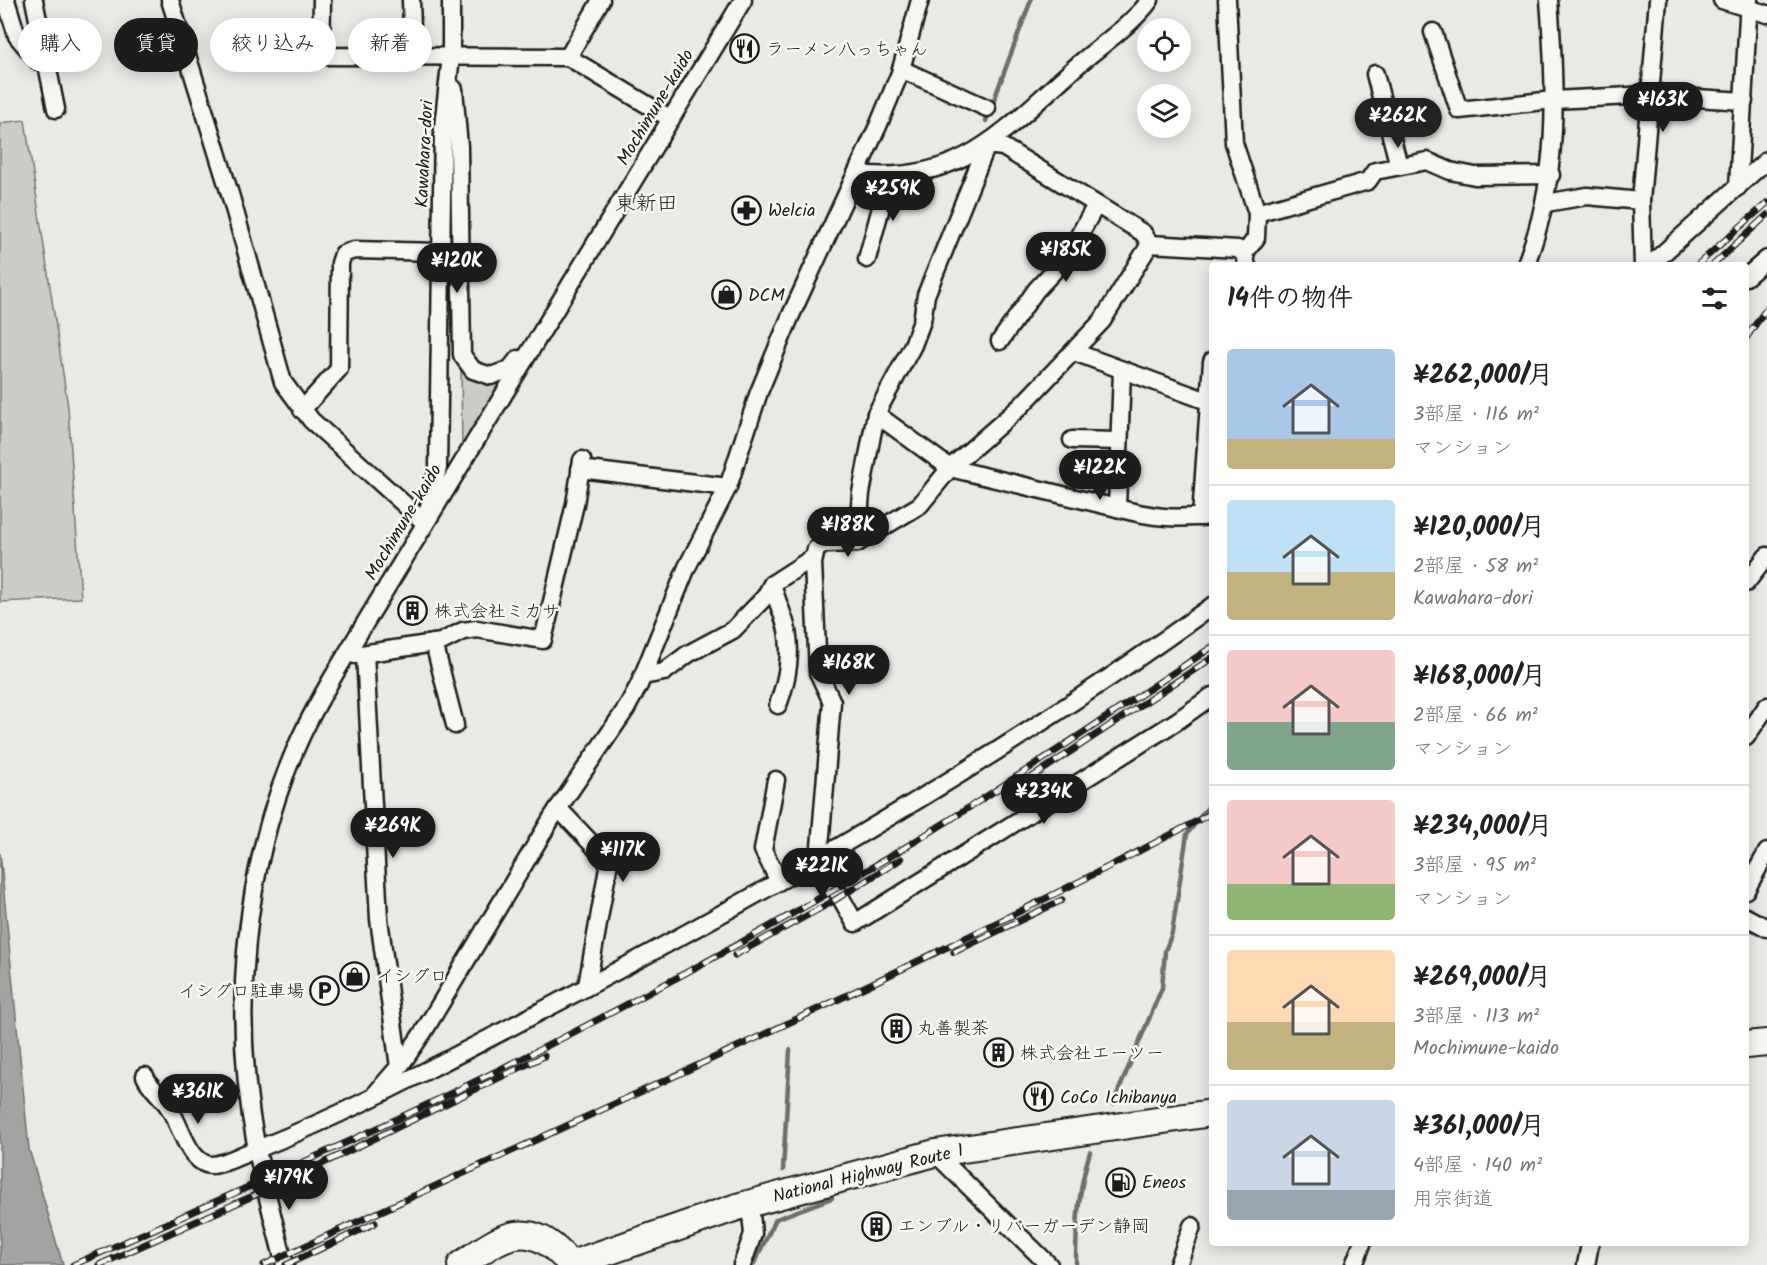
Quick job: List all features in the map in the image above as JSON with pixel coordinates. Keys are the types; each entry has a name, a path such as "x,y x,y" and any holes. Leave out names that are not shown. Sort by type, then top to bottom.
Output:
{"highway":[{"path":"1749,1045 1767,1043"},
{"name":"National Highway Route 1","path":"582,1261 691,1221 935,1153 1209,1113"},
{"path":"461,1265 492,1243 515,1234 538,1236 582,1261 751,1214 828,1181"}],"street":[{"path":"6,0 18,37"},
{"path":"170,0 230,194 273,354 283,382 302,410 425,524"},
{"path":"322,0 321,56 348,56"},
{"path":"411,0 412,18"},
{"name":"Kawahara-dori","path":"425,524 438,468 443,127 451,56 451,0"},
{"path":"568,57 601,0"},
{"name":"Mochimune-kaido","path":"285,1265 256,1149 243,1024 250,917 270,823 288,767 316,707 345,657 743,0"},
{"path":"372,1098 399,1067 424,1031 558,808 626,709 643,676 687,567 728,487 759,392 901,69 920,0"},
{"path":"856,174 889,178 931,171 987,145 1150,0"},
{"path":"1227,0 1234,143 1257,213 1256,238 1245,260"},
{"path":"1526,262 1546,203 1551,175 1554,100 1549,0"},
{"path":"1643,262 1641,201 1648,95 1658,0"},
{"path":"1722,0 1749,4 1767,14"},
{"path":"34,1 37,18"},
{"path":"1738,187 1749,4"},
{"path":"1433,32 1459,110 1554,100 1648,95 1744,100"},
{"path":"432,56 568,57 670,118"},
{"path":"451,56 459,147 461,345 462,355 473,370 491,376 510,369 565,279 597,240"},
{"path":"901,69 987,108"},
{"path":"48,72 56,109"},
{"path":"1375,74 1399,166"},
{"path":"987,145 1003,147 1143,233 1150,244"},
{"path":"856,543 861,493 876,414 913,345 922,321 926,295 987,145"},
{"path":"1257,213 1368,181 1375,171 1427,160 1450,171 1475,177 1551,175"},
{"path":"1654,262 1767,160"},
{"path":"867,259 889,178"},
{"path":"1546,203 1587,196 1641,201"},
{"path":"1000,341 1036,290 1067,258 1096,205"},
{"path":"1150,244 1238,249 1245,260"},
{"path":"1150,244 1102,321 1021,406 950,468 920,505 856,543 825,544 816,549 814,557 818,672 832,702 819,859 855,923 1178,721 1209,698"},
{"path":"302,410 339,369 340,263 343,254 354,250 440,252"},
{"path":"1749,274 1767,259"},
{"path":"1074,352 1209,402"},
{"path":"1117,508 1122,370"},
{"path":"876,414 950,468 1148,516 1178,520 1206,516 1209,430"},
{"path":"1072,440 1119,441"},
{"path":"345,657 434,643 463,631 477,629 543,640 575,504 581,464 728,487"},
{"path":"1749,579 1767,556"},
{"path":"643,676 664,672 688,654 733,630 765,597 772,584 814,557"},
{"path":"772,584 787,629 787,681 778,705"},
{"path":"145,1076 150,1087 165,1102 191,1152 198,1160 210,1165 319,1125 587,986 819,859 986,760 1121,672 1209,608"},
{"path":"434,643 454,725"},
{"path":"365,654 379,919 399,1067"},
{"path":"1749,733 1767,706"},
{"path":"776,780 763,850 779,881"},
{"path":"558,808 609,862 587,986"},
{"path":"1749,885 1767,852"},
{"path":"1749,919 1767,928"},
{"path":"935,1153 1049,1265"},
{"path":"742,1265 753,1234 751,1214"},
{"path":"1178,1265 1192,1226"},
{"path":"1354,1265 1361,1246"},
{"path":"1586,1265 1590,1246"}],"shaded area":[{"path":"25,120 68,407 81,598 0,602 0,123"},
{"path":"461,366 505,379 462,452"},
{"path":"0,853 29,1149 63,1265 0,1265"}],"waterway":[{"path":"986,121 1031,0"},
{"path":"1113,1104 1162,988 1165,951 1172,933 1187,834 1209,806"},
{"path":"783,1170 790,1050"},
{"path":"1076,1265 1079,1208 1090,1152"},
{"path":"753,1265 776,1219 832,1198"}],"railway":[{"path":"1701,262 1767,203"},
{"path":"1716,262 1767,215"},
{"path":"1749,334 1767,308"},
{"path":"73,1265 452,1093 671,981 813,902 951,819 1209,649"},
{"path":"1008,793 1209,660"},
{"path":"264,1265 622,1101 859,989 978,932 1209,815"},
{"path":"735,955 830,903 901,859"},
{"path":"954,952 1062,900"},
{"path":"99,1265 295,1177 544,1056"},
{"path":"286,1265 375,1223"}],"place":[{"name":"ラーメン八っちゃん","path":"745,49"},
{"name":"Welcia","path":"747,210"},
{"name":"DCM","path":"727,295"},
{"name":"株式会社ミカサ","path":"413,611"},
{"name":"イシグロ","path":"355,976"},
{"name":"イシグロ駐車場","path":"325,991"},
{"name":"丸善製茶","path":"896,1028"},
{"name":"株式会社エーツー","path":"999,1053"},
{"name":"CoCo Ichibanya","path":"1039,1097"},
{"name":"Eneos","path":"1121,1182"},
{"name":"エンブル・リバーガーデン静岡","path":"877,1226"}],"district":[{"name":"東新田","path":"646,203"}]}
